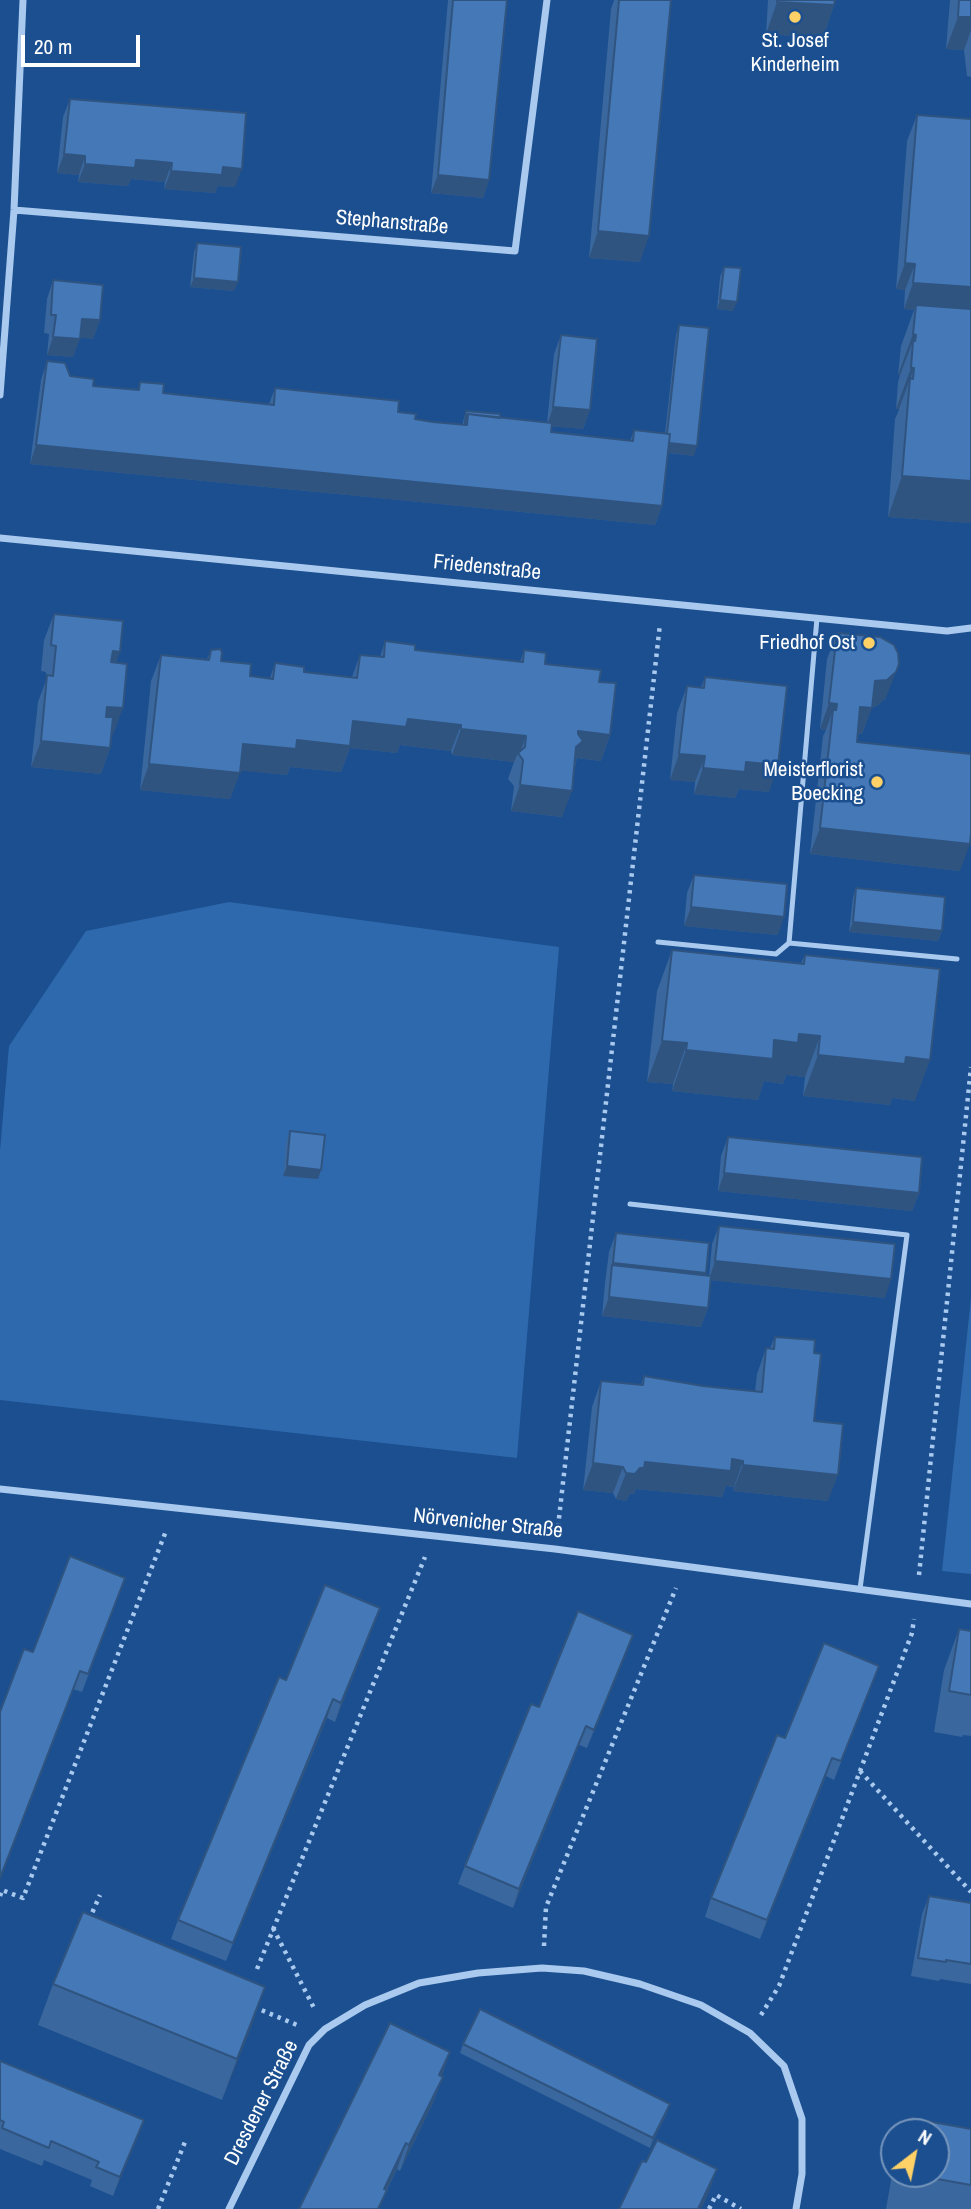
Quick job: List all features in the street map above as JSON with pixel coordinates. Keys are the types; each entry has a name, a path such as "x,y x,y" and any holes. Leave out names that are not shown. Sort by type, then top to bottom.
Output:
{"street":[{"path":"0,395 14,210 23,0"},
{"name":"Stephanstraße","path":"14,210 515,251 547,0"},
{"name":"Friedenstraße","path":"0,538 947,631 971,628"},
{"name":"Nörvenicher Straße","path":"0,1489 685,1564 971,1604"},
{"name":"Dresdener Straße","path":"229,2209 309,2045 325,2029 365,2005 419,1983 478,1973 542,1968 584,1971 640,1984 701,2005 750,2033 784,2067 802,2119 802,2174 796,2209"}],"lane":[{"path":"658,942 776,954 789,943 817,618"},
{"path":"789,943 957,959"},
{"path":"630,1205 907,1235 860,1590"}],"path":[{"path":"555,1549 662,603"},
{"path":"750,2033 779,1986 912,1633 971,1067"},
{"path":"0,1896 2,1890 23,1898 175,1507"},
{"path":"257,1969 434,1537"},
{"path":"542,1968 546,1907 685,1564"},
{"path":"860,1771 971,1892"},
{"path":"86,1927 100,1895"},
{"path":"273,1928 325,2029"},
{"path":"242,2002 306,2028 320,2021"},
{"path":"158,2209 185,2142"},
{"path":"709,2209 716,2195 740,2209"}],"shaded area":[{"path":"229,902 559,947 517,1458 0,1400 0,1151 9,1046 86,931"},
{"path":"971,1298 971,1574 942,1571"}],"building":[{"path":"453,0 507,0 489,180 438,175"},
{"path":"619,0 671,0 649,236 598,231"},
{"path":"777,0 835,0 834,5"},
{"path":"959,0 971,0 971,17 958,17"},
{"path":"70,99 246,113 242,169 223,167 222,175 171,171 172,163 152,161 136,160 135,168 85,164 85,156 64,154"},
{"path":"917,115 971,119 971,287 913,283 915,264 905,263"},
{"path":"197,243 241,247 238,282 194,278"},
{"path":"724,267 741,268 737,302 720,300"},
{"path":"53,280 103,285 100,320 82,319 80,339 53,337 56,315 51,315"},
{"path":"916,305 971,309 971,481 902,476 910,378 913,379 914,368 911,368 916,335 913,334"},
{"path":"679,325 709,328 697,446 669,443 670,434 667,434"},
{"path":"561,335 597,339 590,410 553,407"},
{"path":"47,361 65,363 70,376 94,379 93,386 139,390 140,382 164,384 163,393 274,405 275,388 399,401 398,412 416,414 415,419 433,422 467,425 468,414 552,423 551,432 633,441 634,430 670,434 662,506 36,445"},
{"path":"466,411 500,414 500,418 468,414 465,423"},
{"path":"54,614 123,621 120,652 113,651 111,662 127,664 123,708 107,707 106,717 113,717 110,748 41,741 47,675 53,676 56,646 51,645"},
{"path":"837,633 880,637 894,645 898,653 899,664 896,672 887,680 875,681 872,708 860,707 857,742 971,754 970,844 820,828 833,710 836,710 837,704 829,703"},
{"path":"385,641 415,645 415,650 523,662 524,650 546,653 545,664 601,670 599,682 616,683 610,735 578,731 583,741 576,747 572,791 520,785 523,760 518,753 525,747 526,736 461,729 461,725 408,719 406,727 353,721 350,746 297,740 296,749 243,744 240,773 149,764 161,655 209,660 211,650 220,649 221,661 251,664 250,676 273,679 275,663 304,667 304,672 357,678 360,655 384,657"},
{"path":"705,677 787,686 778,765 746,762 745,772 703,768 705,756 679,754 687,686 704,688"},
{"path":"694,875 787,884 784,917 691,907"},
{"path":"856,888 945,897 942,931 853,922"},
{"path":"672,950 804,964 805,955 940,969 930,1060 906,1057 905,1064 818,1055 820,1036 799,1034 798,1043 774,1040 773,1059 686,1050 687,1043 662,1041"},
{"path":"290,1131 325,1135 321,1170 287,1166"},
{"path":"728,1137 922,1157 919,1193 724,1173"},
{"path":"719,1226 895,1244 891,1279 715,1261"},
{"path":"616,1233 709,1243 706,1273 613,1263"},
{"path":"612,1265 711,1276 708,1308 609,1297"},
{"path":"775,1337 815,1340 814,1353 821,1354 814,1421 843,1424 838,1475 743,1465 743,1461 732,1459 731,1471 645,1462 644,1468 640,1468 635,1474 626,1473 623,1467 593,1463 601,1381 643,1385 644,1376 762,1392 766,1348 774,1349"},
{"path":"70,1556 125,1578 88,1674 80,1671 0,1878 0,1712 24,1649 33,1652"},
{"path":"325,1585 380,1608 341,1703 333,1699 233,1943 178,1920 279,1677 286,1680"},
{"path":"578,1611 633,1635 594,1730 586,1726 519,1889 465,1866 531,1704 539,1707"},
{"path":"959,1629 971,1631 971,1695 949,1691"},
{"path":"824,1643 879,1666 841,1761 832,1758 767,1920 711,1898 777,1735 785,1738"},
{"path":"929,1896 971,1903 971,1964 918,1958"},
{"path":"83,1912 265,1987 237,2059 53,1984"},
{"path":"480,2009 670,2104 653,2138 463,2044"},
{"path":"390,2023 450,2052 439,2075 443,2077 409,2145 406,2143 384,2189 387,2190 378,2209 299,2209"},
{"path":"0,2061 144,2120 120,2177 96,2167 99,2162 51,2141 49,2148 2,2128 4,2122 0,2120"},
{"path":"950,2125 971,2129 971,2185 950,2181"},
{"path":"657,2140 717,2169 698,2209 619,2209 642,2161 646,2162"}],"place":[{"name":"St. Josef Kinderheim","path":"795,17"},
{"name":"Friedhof Ost","path":"869,643"},
{"name":"Meisterflorist Boecking","path":"877,782"}]}
